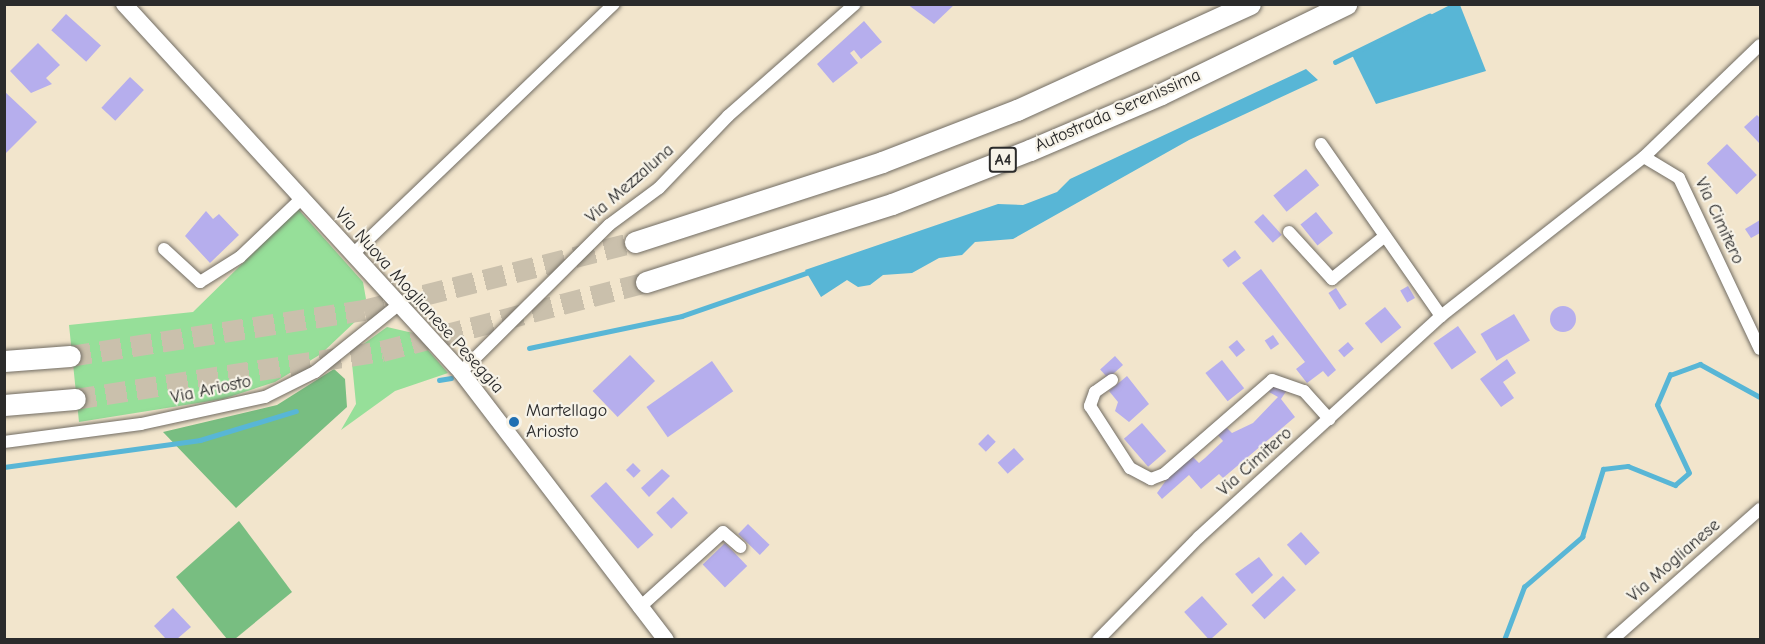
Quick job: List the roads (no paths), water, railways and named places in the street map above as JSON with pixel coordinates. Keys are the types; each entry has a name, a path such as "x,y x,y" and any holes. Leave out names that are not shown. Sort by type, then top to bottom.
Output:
{"highway":[{"name":"A4","path":"635,242 944,138 1250,4"},
{"name":"Autostrada Serenissima","path":"646,282 892,204 1020,154 1172,89 1346,4"},
{"path":"4,361 70,356"},
{"path":"4,405 75,399"}],"main road":[{"name":"Via Nuova Moglianese Peseggia","path":"124,4 460,372 639,608 666,639"}],"street":[{"path":"352,255 614,4"},
{"name":"Via Mezzaluna","path":"460,372 609,225 659,188 728,116 855,4"},
{"name":"Via Cimitero","path":"1098,639 1441,316 1644,157 1761,45"},
{"path":"1321,144 1441,316"},
{"name":"Via Cimitero","path":"1644,157 1679,178 1761,348"},
{"path":"164,249 200,282 240,257 301,199"},
{"path":"1289,232 1332,279 1385,236"},
{"name":"Via Ariosto","path":"4,442 141,424 265,397 315,372 398,305"},
{"path":"1112,380 1095,392 1090,406 1130,468 1151,478 1164,474 1272,380 1304,392 1329,419"},
{"name":"Via Moglianese","path":"1612,639 1761,509"},
{"path":"639,608 723,532 740,548"}],"water":[{"path":"1450,5 1460,5 1486,71 1376,104 1352,55"},
{"path":"1306,69 1318,80 1189,140 1013,239 975,242 962,255 939,258 912,273 883,275 870,285 858,287 847,280 821,297 805,270 998,204 1023,205 1057,192 1070,179"}],"waterway":[{"path":"1335,62 1429,16"},
{"path":"529,348 682,316 812,271"},
{"path":"1504,640 1524,587 1582,537 1603,469 1628,466 1675,485 1689,473 1657,405 1670,375 1700,364 1760,397"},
{"path":"439,380 451,378"},
{"path":"4,467 200,440 296,411"}],"tunnel":[{"path":"70,356 364,310 635,242"},
{"path":"75,399 382,351 646,282"}],"place":[{"name":"Martellago Ariosto","path":"514,422"}]}
